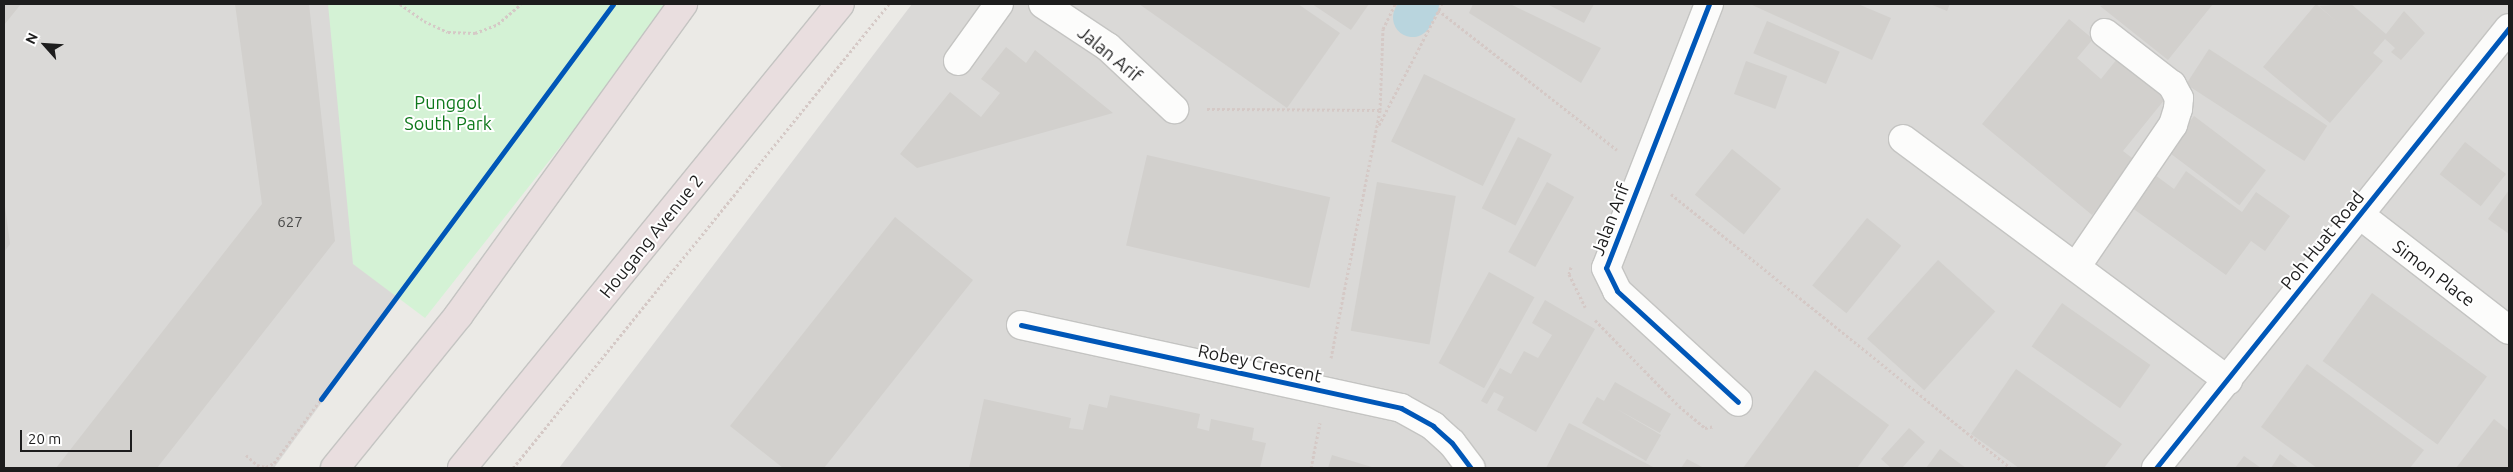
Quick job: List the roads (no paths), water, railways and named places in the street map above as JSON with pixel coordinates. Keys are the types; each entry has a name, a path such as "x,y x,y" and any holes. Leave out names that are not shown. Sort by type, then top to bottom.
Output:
{"highway":[{"path":"335,468 458,316 683,4"},
{"name":"Hougang Avenue 2","path":"462,468 840,4"}],"street":[{"path":"958,61 999,4"},
{"name":"Jalan Arif","path":"1043,4 1108,47 1174,109"},
{"name":"Jalan Arif","path":"1709,4 1606,268 1617,291 1738,402"},
{"name":"Poh Huat Road","path":"2156,468 2509,28"},
{"path":"2076,267 2173,125 2178,109 2179,98 2172,85 2106,34"},
{"path":"1903,139 2228,380"},
{"name":"Simon Place","path":"2360,215 2509,330"},
{"name":"Robey Crescent","path":"1021,325 1328,379 1420,417 1452,443 1471,468"}],"waterway":[{"path":"1412,17 1419,4"}],"park label":[{"name":"Punggol South Park","path":"448,113"}]}
